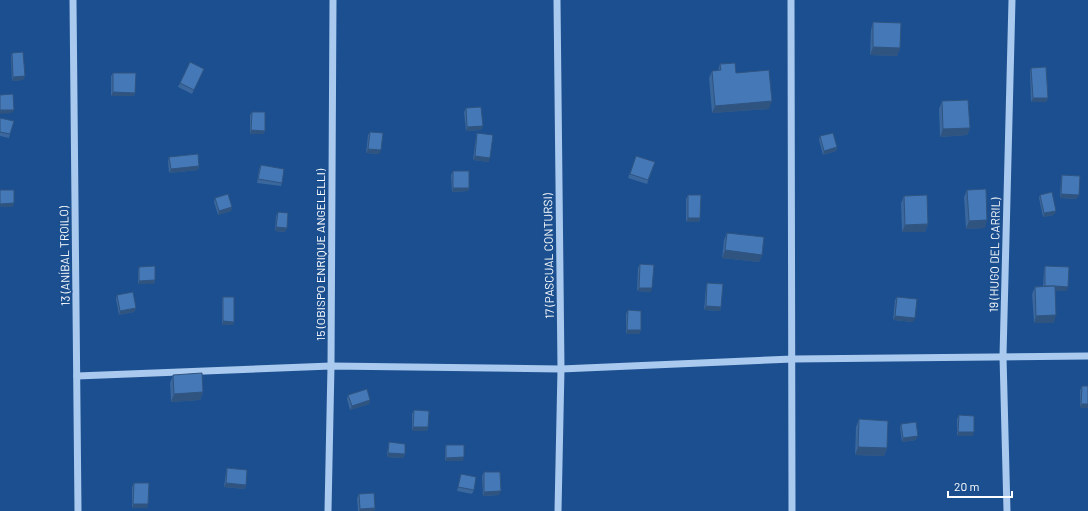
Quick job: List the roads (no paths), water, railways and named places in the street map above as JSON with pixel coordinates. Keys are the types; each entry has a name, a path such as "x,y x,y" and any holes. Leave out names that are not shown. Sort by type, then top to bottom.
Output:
{"street":[{"name":"13 (ANÍBAL TROILO)","path":"73,0 78,511"},
{"name":"15 (OBISPO ENRIQUE ANGELELLI)","path":"328,511 331,366 333,0"},
{"name":"17 (PASCUAL CONTURSI)","path":"557,0 561,369 558,511"},
{"path":"791,0 793,359 792,511"},
{"name":"19 (HUGO DEL CARRIL)","path":"1007,511 1004,356 1012,0"},
{"path":"77,376 331,366 561,369 793,359 1088,356"}]}
